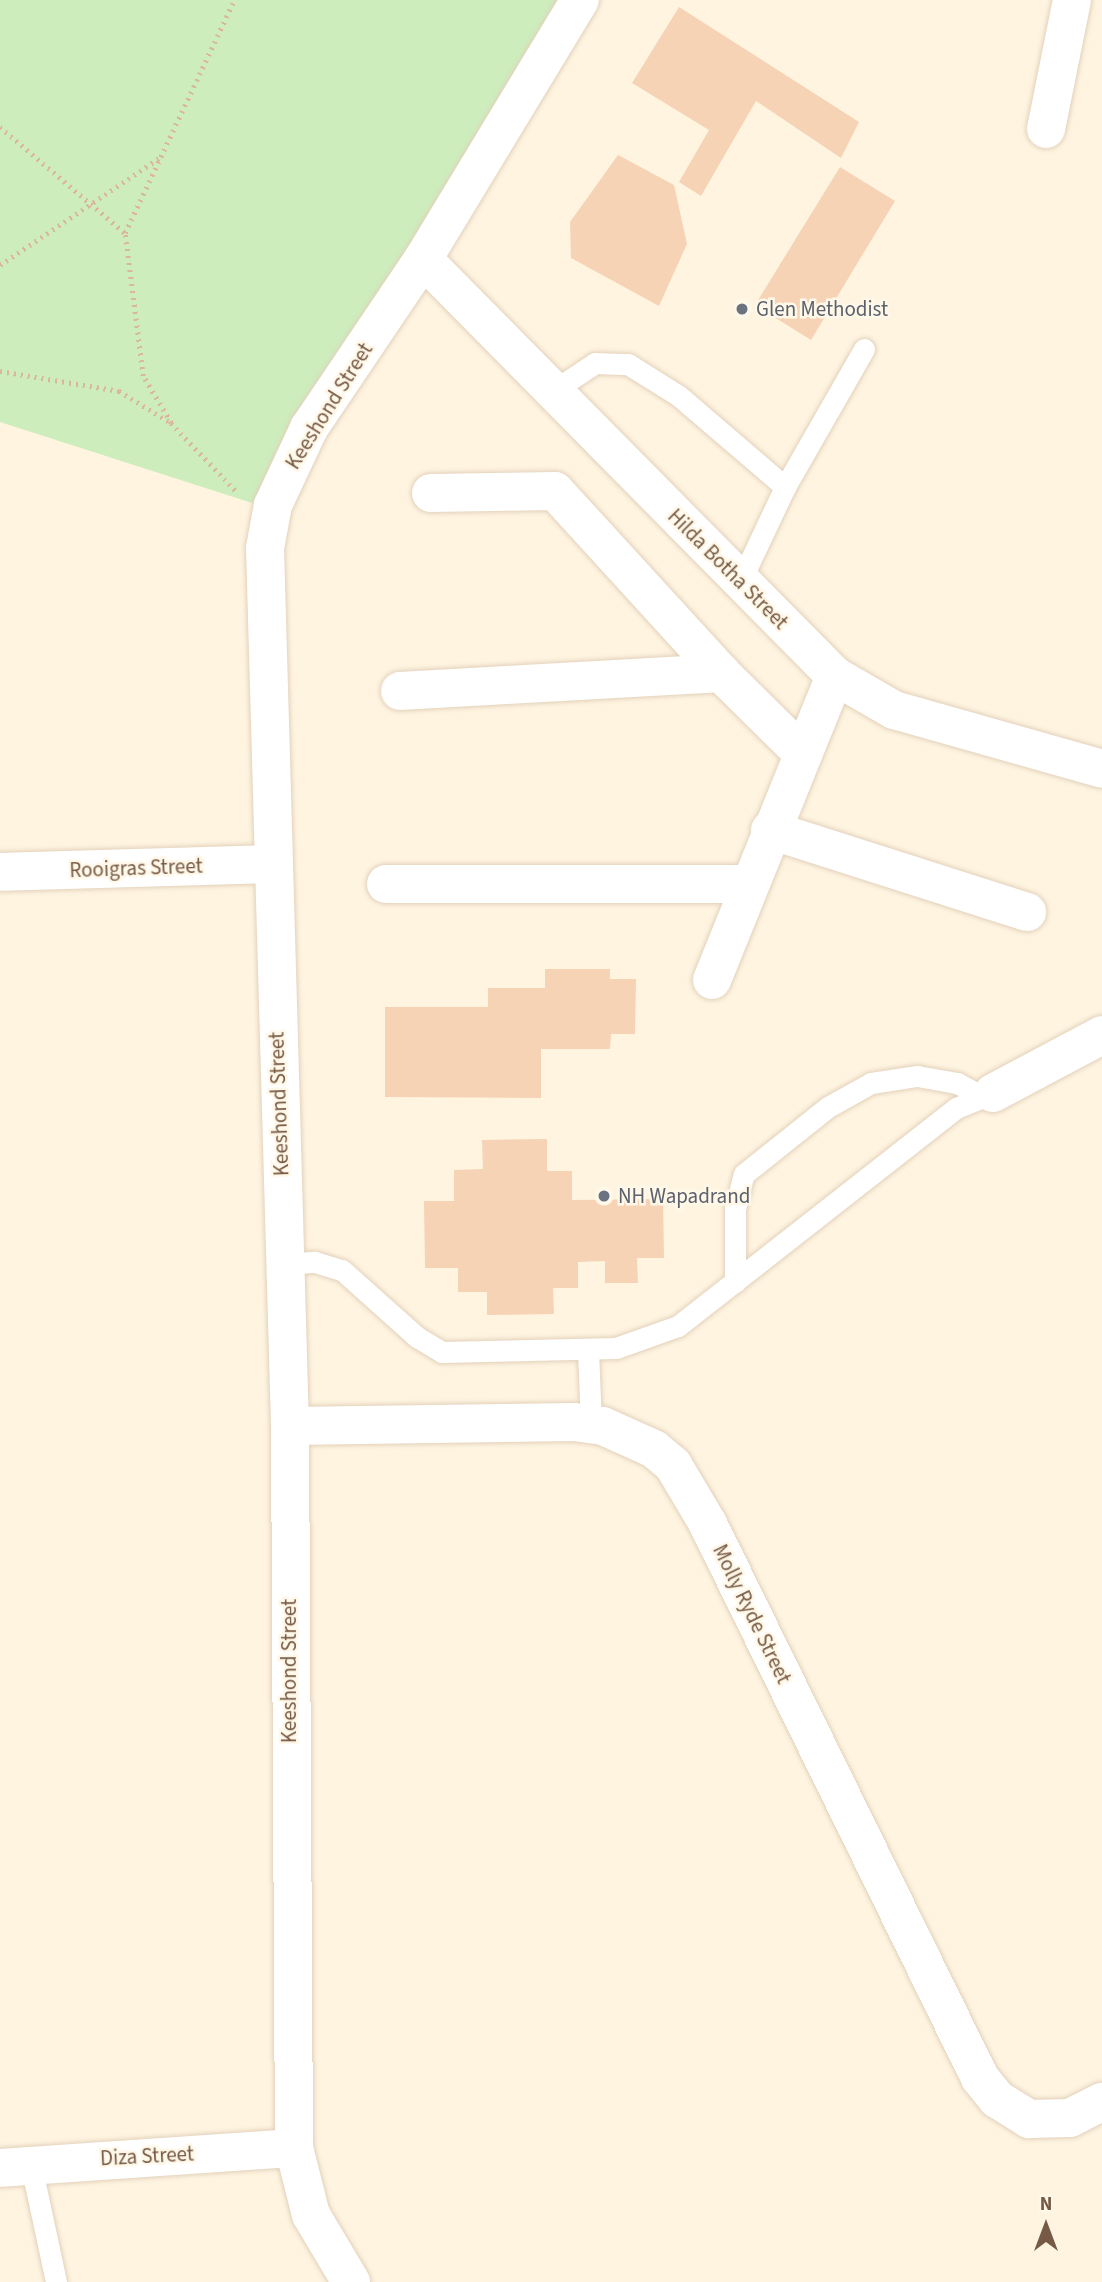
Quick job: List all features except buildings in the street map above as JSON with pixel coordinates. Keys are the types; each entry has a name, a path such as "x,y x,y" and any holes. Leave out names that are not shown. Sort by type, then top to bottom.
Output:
{"street":[{"name":"Keeshond Street","path":"351,2282 311,2215 294,2148 290,1426 264,563 277,496 309,428 423,259 580,0"},
{"path":"1046,129 1072,0"},
{"name":"Hilda Botha Street","path":"423,259 835,676 894,710 1102,769"},
{"path":"432,493 555,491 721,673 803,754"},
{"path":"400,691 721,673"},
{"path":"712,980 770,830 835,676"},
{"path":"770,830 1027,912"},
{"name":"Rooigras Street","path":"0,872 271,863"},
{"path":"386,884 749,884"},
{"path":"988,1095 1102,1035"},
{"name":"Molly Ryde Street","path":"290,1426 591,1425 635,1436 673,1465 708,1524 980,2078 1013,2112 1055,2121 1102,2102"},
{"name":"Diza Street","path":"15,2167 294,2148"}],"lane":[{"path":"740,582 785,487 864,349"},
{"path":"553,391 595,363 628,364 679,396 785,487"},
{"path":"735,1282 734,1209 744,1174 828,1107 871,1083 917,1076 957,1083 988,1095"},
{"path":"284,1264 315,1262 342,1270 417,1337 442,1352 588,1350 645,1341 678,1326 956,1108 988,1095"},
{"path":"588,1350 591,1425"},
{"path":"15,2167 56,2282"}],"path":[{"path":"171,424 143,376 125,233 234,0"},
{"path":"0,127 125,233"},
{"path":"0,265 161,156"},
{"path":"0,371 119,391 171,424 240,495 277,496"}],"green space":[{"path":"0,0 595,0 280,512 0,422"}],"place":[{"name":"Glen Methodist","path":"742,309"},
{"name":"NH Wapadrand","path":"604,1196"}]}
